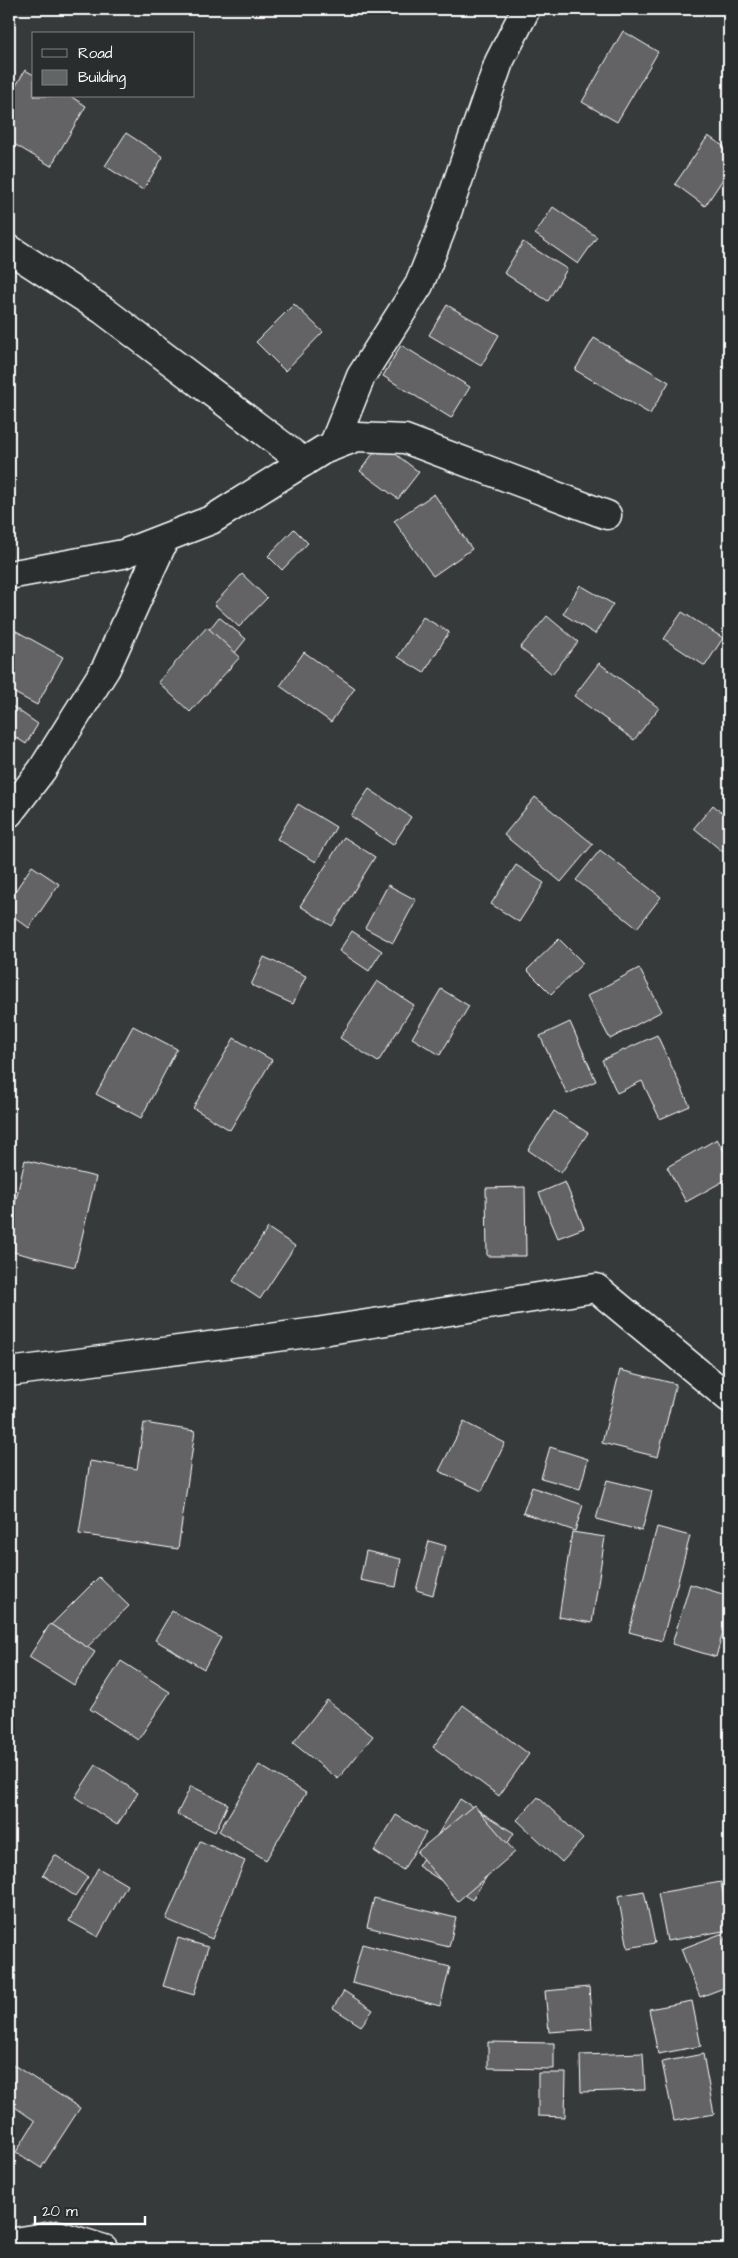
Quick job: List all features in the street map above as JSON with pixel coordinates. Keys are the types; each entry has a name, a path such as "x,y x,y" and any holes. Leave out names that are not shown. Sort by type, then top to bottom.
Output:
{"street":[{"path":"333,446 361,376 418,285 440,233 499,62 526,9"},
{"path":"9,249 103,310 304,462"},
{"path":"9,574 123,554 212,520 304,462 333,446 357,437 405,439 607,515"},
{"path":"9,813 42,770 106,668 165,538"},
{"path":"9,1372 316,1332 596,1288 729,1398"},
{"path":"9,2244 58,2236 104,2249"}],"building":[{"path":"623,31 658,52 617,122 582,102"},
{"path":"25,70 32,74 32,98 73,98 86,106 51,166 9,141 9,98"},
{"path":"126,133 163,157 143,190 105,166"},
{"path":"708,136 729,150 729,170 705,206 675,184"},
{"path":"553,207 597,237 578,264 535,234"},
{"path":"523,242 567,269 548,301 504,273"},
{"path":"294,304 323,332 285,371 256,342"},
{"path":"447,305 499,335 481,366 429,335"},
{"path":"594,338 669,382 650,414 575,370"},
{"path":"401,345 470,387 451,418 383,376"},
{"path":"381,443 419,472 398,499 360,471"},
{"path":"434,494 472,549 433,576 394,521"},
{"path":"294,529 308,543 282,570 268,556"},
{"path":"242,574 267,598 239,627 214,604"},
{"path":"580,585 613,604 595,634 563,614"},
{"path":"682,612 723,638 705,666 664,639"},
{"path":"547,616 578,642 552,674 520,648"},
{"path":"219,617 246,639 192,707 165,686"},
{"path":"423,617 449,632 424,673 398,657"},
{"path":"9,627 63,657 37,705 9,690"},
{"path":"207,627 240,657 190,712 158,682"},
{"path":"304,652 355,688 331,722 280,686"},
{"path":"599,663 659,708 634,740 574,696"},
{"path":"9,704 38,724 26,744 9,733"},
{"path":"369,789 411,817 393,845 351,816"},
{"path":"535,797 593,844 561,882 504,835"},
{"path":"298,804 336,827 316,862 277,839"},
{"path":"713,805 729,819 729,857 694,828"},
{"path":"344,837 375,857 332,926 300,906"},
{"path":"600,850 661,897 637,928 576,880"},
{"path":"516,865 544,883 519,922 491,904"},
{"path":"32,866 59,884 29,928 9,913 9,900"},
{"path":"388,885 416,900 393,943 365,928"},
{"path":"352,931 382,951 369,971 339,951"},
{"path":"559,939 583,963 551,994 527,970"},
{"path":"264,957 306,976 293,1004 251,985"},
{"path":"639,968 662,1011 610,1039 587,996"},
{"path":"377,981 414,1005 378,1062 340,1038"},
{"path":"441,989 469,1006 440,1055 412,1038"},
{"path":"570,1022 596,1081 567,1094 540,1036"},
{"path":"133,1026 177,1049 141,1118 96,1094"},
{"path":"657,1035 690,1106 660,1119 642,1081 617,1093 602,1060"},
{"path":"234,1038 272,1060 230,1130 193,1108"},
{"path":"554,1111 588,1133 561,1173 528,1150"},
{"path":"717,1139 729,1160 729,1178 686,1202 667,1167"},
{"path":"25,1160 96,1177 75,1267 9,1251 9,1230"},
{"path":"565,1182 584,1228 558,1238 539,1193"},
{"path":"525,1187 526,1256 487,1256 486,1188"},
{"path":"268,1228 295,1246 260,1299 233,1281"},
{"path":"620,1370 676,1384 658,1457 602,1443"},
{"path":"464,1422 505,1443 482,1491 439,1471"},
{"path":"144,1423 195,1431 178,1549 79,1534 90,1461 137,1469"},
{"path":"550,1447 588,1459 580,1489 541,1478"},
{"path":"607,1480 652,1491 642,1531 596,1519"},
{"path":"532,1487 583,1505 575,1531 523,1513"},
{"path":"657,1527 690,1536 662,1641 629,1632"},
{"path":"572,1532 605,1537 592,1623 559,1617"},
{"path":"429,1541 446,1546 433,1595 416,1590"},
{"path":"366,1551 401,1559 396,1587 360,1580"},
{"path":"99,1577 129,1606 72,1662 43,1633"},
{"path":"690,1584 729,1596 729,1610 716,1657 672,1644"},
{"path":"172,1611 221,1638 204,1669 155,1640"},
{"path":"50,1624 95,1652 74,1685 29,1657"},
{"path":"121,1661 170,1692 138,1740 90,1709"},
{"path":"327,1700 373,1736 338,1779 293,1743"},
{"path":"463,1705 529,1754 499,1796 433,1747"},
{"path":"96,1765 138,1793 117,1825 75,1797"},
{"path":"259,1765 306,1793 266,1860 219,1831"},
{"path":"191,1786 228,1804 215,1832 177,1814"},
{"path":"538,1797 583,1839 562,1862 517,1820"},
{"path":"460,1799 514,1833 472,1900 418,1866"},
{"path":"474,1805 515,1852 458,1901 417,1852"},
{"path":"396,1815 426,1833 403,1870 374,1851"},
{"path":"200,1841 245,1861 212,1939 166,1919"},
{"path":"55,1855 88,1877 75,1896 43,1875"},
{"path":"98,1868 127,1885 98,1937 69,1921"},
{"path":"721,1882 729,1930 667,1941 658,1893"},
{"path":"644,1891 655,1943 628,1948 618,1896"},
{"path":"374,1898 456,1918 449,1947 367,1927"},
{"path":"723,1933 729,1949 729,1986 700,1997 681,1949"},
{"path":"178,1938 208,1947 194,1995 163,1986"},
{"path":"362,1944 450,1967 440,2006 352,1983"},
{"path":"589,1987 592,2029 549,2032 545,1991"},
{"path":"344,1991 373,2010 361,2026 333,2008"},
{"path":"692,2001 701,2046 658,2054 649,2009"},
{"path":"488,2042 554,2043 554,2069 488,2068"},
{"path":"643,2053 645,2090 581,2092 580,2055"},
{"path":"703,2054 714,2114 674,2121 662,2062"},
{"path":"9,2062 80,2108 41,2168 16,2152 35,2121 9,2103"},
{"path":"538,2073 566,2073 565,2117 538,2116"}]}
